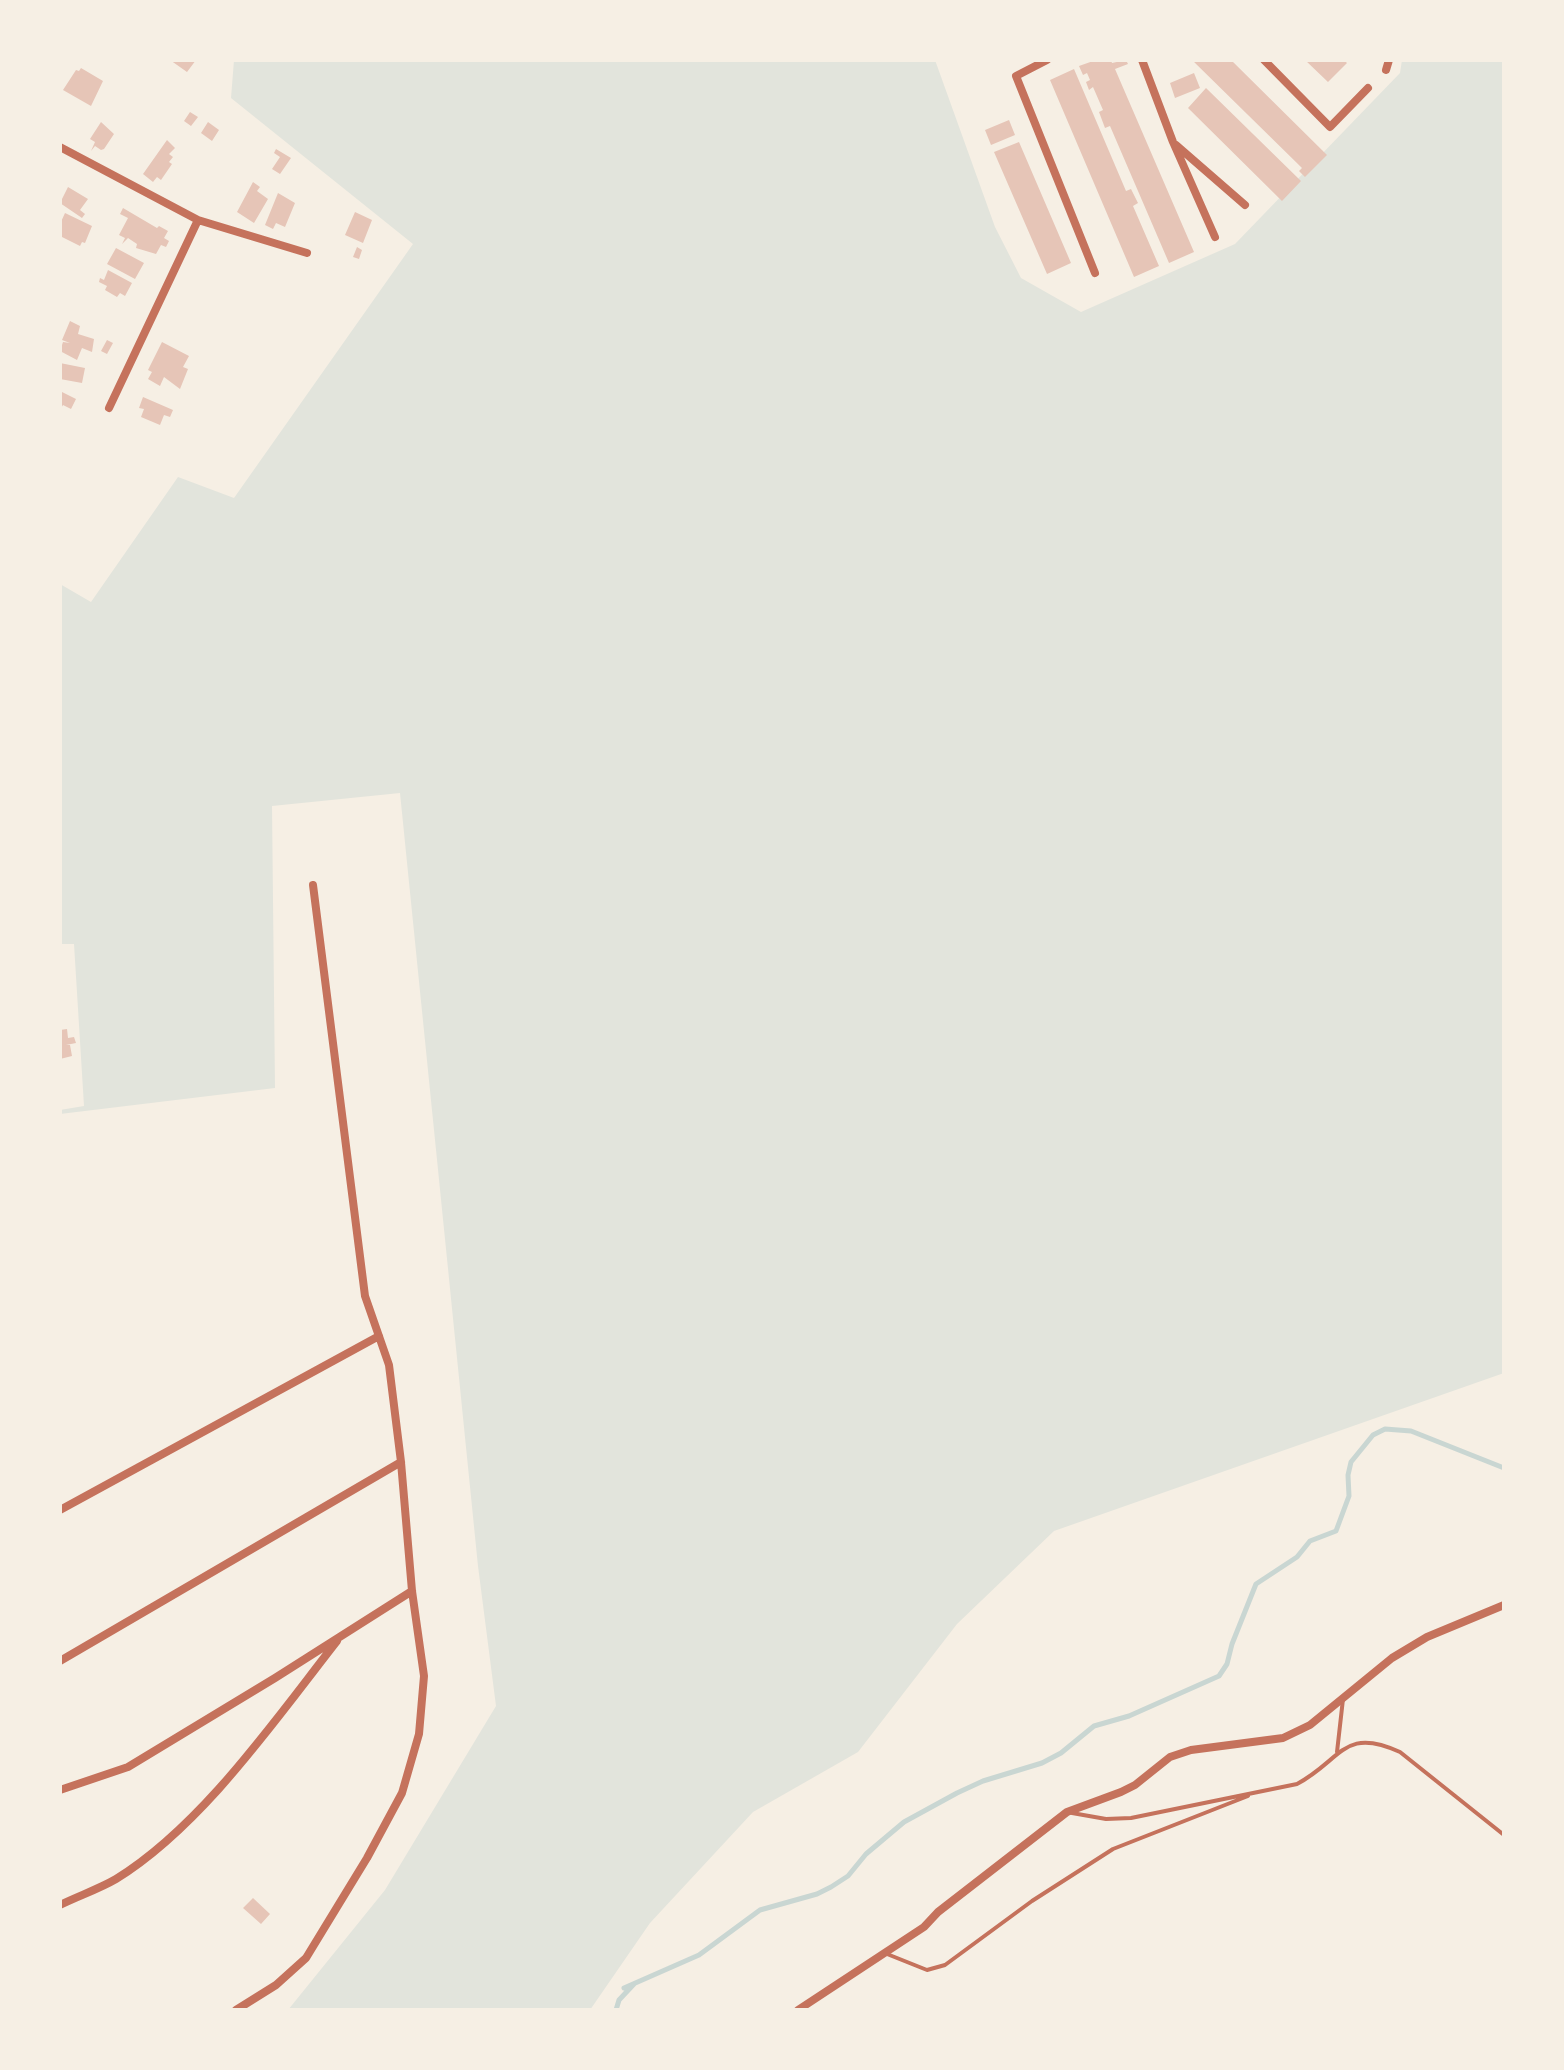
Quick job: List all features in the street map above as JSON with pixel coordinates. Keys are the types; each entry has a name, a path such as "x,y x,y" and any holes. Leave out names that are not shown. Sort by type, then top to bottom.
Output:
{"street":[{"path":"1047,60 1016,76 1095,273"},
{"path":"1142,60 1173,142 1215,237"},
{"path":"1264,60 1330,127 1368,88"},
{"path":"1386,70 1389,60"},
{"path":"1173,142 1245,205"},
{"path":"61,150 198,220 307,253"},
{"path":"109,408 198,220"},
{"path":"236,2010 276,1985 306,1958 360,1871 402,1793 419,1734 424,1676 412,1591 389,1365 365,1296 313,885"},
{"path":"60,1510 379,1336"},
{"path":"60,1661 401,1462"},
{"path":"60,1790 128,1767 412,1591"},
{"path":"798,2010 924,1927 938,1912 1067,1812 1135,1785 1170,1757 1180,1753 1283,1738 1310,1725 1392,1658 1427,1637 1504,1605"},
{"path":"60,1905 116,1879 161,1844 199,1808 261,1739 342,1634"}],"lane":[{"path":"1337,1752 1343,1699"},
{"path":"1067,1812 1106,1819 1131,1818 1297,1784 1313,1775 1337,1752 1359,1741 1381,1743 1400,1752 1504,1835"},
{"path":"885,1954 927,1970 945,1965 1032,1901 1113,1849 1256,1793"}],"shaded area":[{"path":"234,60 935,60 995,227 1021,278 1081,312 1235,244 1400,73 1402,60 1504,60 1504,1373 1054,1531 957,1624 858,1752 753,1812 650,1923 590,2010 288,2010 385,1890 496,1706 478,1566 400,793 272,806 275,1088 60,1114 60,1110 84,1106 74,944 60,944 60,584 91,602 178,477 234,498 413,244 231,98"}],"building":[{"path":"170,60 196,60 187,72"},
{"path":"1096,60 1111,60 1112,63 1126,60 1128,64 1115,69 1194,252 1169,263 1110,126 1105,128 1099,112 1103,110 1093,87 1089,90 1086,82 1090,80 1087,73 1083,75 1079,66"},
{"path":"1192,60 1231,60 1327,155 1305,177 1299,171 1302,168"},
{"path":"1305,60 1344,60 1347,63 1328,82"},
{"path":"81,68 103,81 91,106 63,90 76,70"},
{"path":"1074,69 1126,191 1131,189 1138,203 1133,206 1159,266 1134,277 1050,80"},
{"path":"1194,73 1200,88 1175,98 1170,83"},
{"path":"1206,88 1301,181 1282,201 1188,108"},
{"path":"190,112 198,117 191,126 184,121"},
{"path":"1009,120 1015,135 991,145 985,130"},
{"path":"101,122 114,134 104,149 95,146 91,151 95,142 90,139"},
{"path":"208,122 219,130 212,141 201,133"},
{"path":"167,140 175,148 169,154 173,157 169,162 172,164 161,180 157,177 153,182 143,174"},
{"path":"1019,142 1071,263 1047,274 994,152"},
{"path":"276,149 291,158 280,174 272,169 280,157 274,153"},
{"path":"253,182 260,187 257,191 268,199 254,223 237,212"},
{"path":"68,187 88,199 80,210 85,214 82,218 60,203"},
{"path":"278,193 295,203 285,227 276,223 273,229 265,225"},
{"path":"123,208 168,231 164,238 169,241 166,247 161,245 156,254 136,248 137,244 128,238 122,244 125,238 119,235 128,218 120,214"},
{"path":"355,212 372,220 363,243 345,235"},
{"path":"65,213 92,226 85,243 82,242 80,246 60,236 60,224"},
{"path":"357,247 362,250 359,259 353,257"},
{"path":"116,248 144,263 135,279 107,264"},
{"path":"108,270 132,283 125,296 120,293 117,297 99,282 100,278 104,280"},
{"path":"70,321 80,326 78,334 94,339 92,352 82,348 77,360 60,351 63,342 70,343 62,340"},
{"path":"107,340 113,343 107,354 101,351"},
{"path":"162,342 189,356 183,367 188,369 180,389 164,377 160,386 148,379 152,372 148,370"},
{"path":"60,363 85,368 82,383 60,379"},
{"path":"60,391 76,399 71,409 63,405 60,410"},
{"path":"143,397 173,410 170,417 164,415 160,425 141,417 144,409 139,408"},
{"path":"67,1029 68,1038 74,1037 76,1043 66,1045 70,1045 72,1056 60,1059 60,1030"},
{"path":"253,1898 270,1914 261,1924 243,1908"}],"waterway":[{"path":"616,2010 619,2000 634,1984 624,1988 699,1955 760,1910 817,1894 848,1876 866,1854 904,1822 983,1781 1042,1763 1061,1753 1094,1726 1129,1716 1219,1676 1227,1664 1256,1584 1297,1557 1310,1541 1336,1531 1349,1496 1351,1462 1373,1435 1385,1429 1411,1431 1504,1468"}]}
